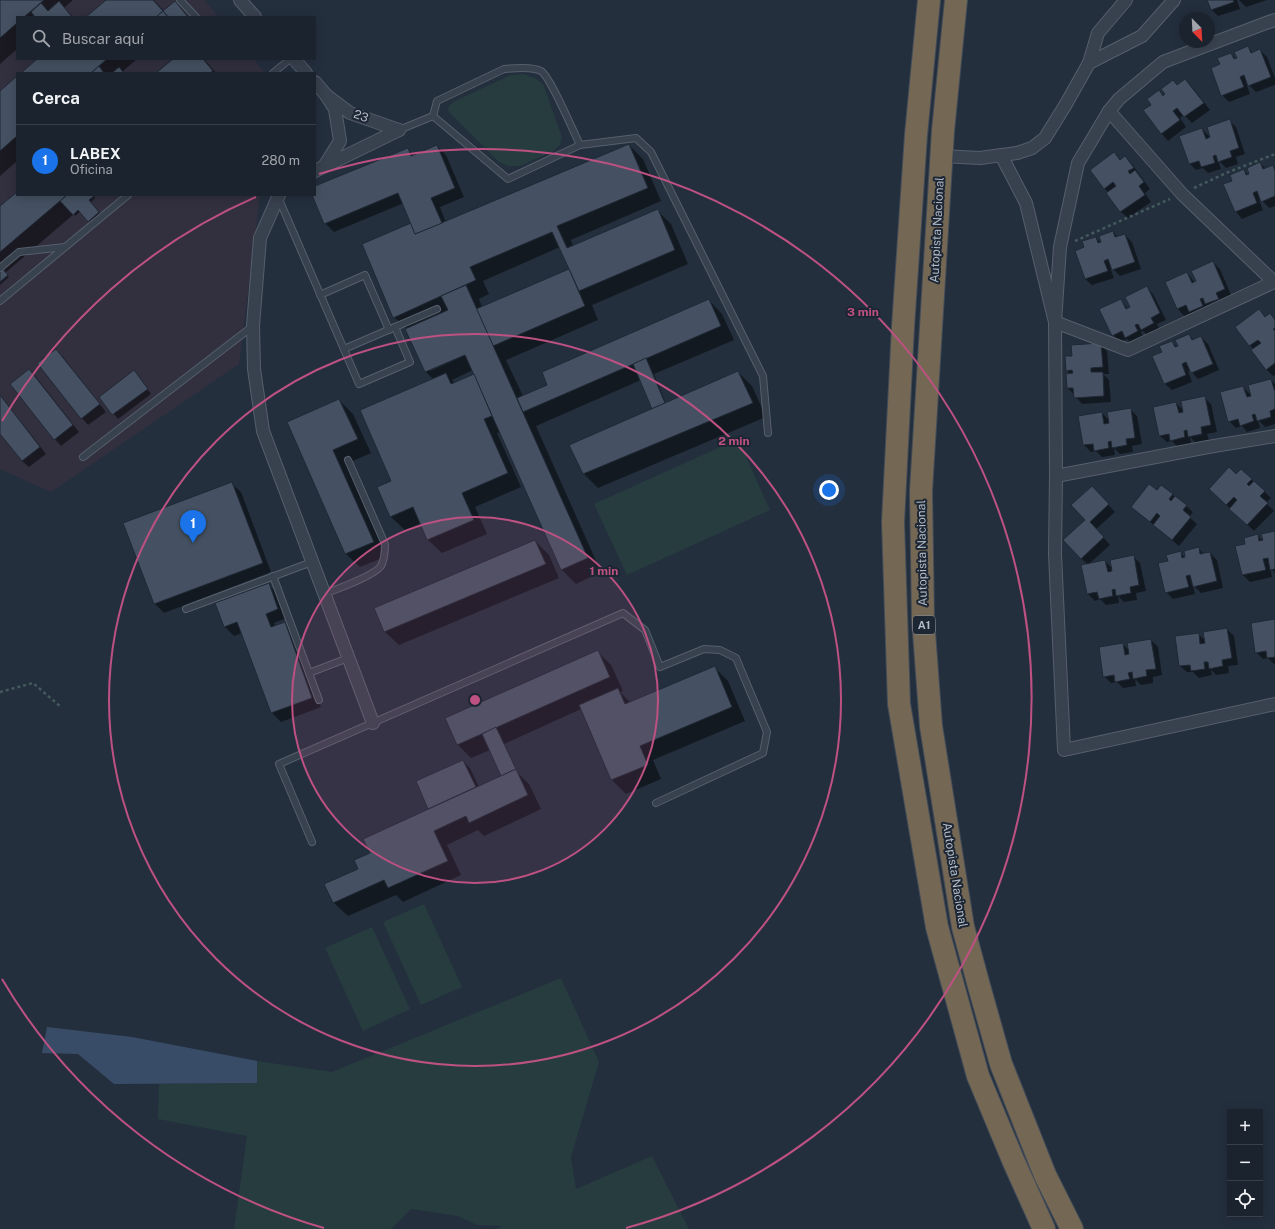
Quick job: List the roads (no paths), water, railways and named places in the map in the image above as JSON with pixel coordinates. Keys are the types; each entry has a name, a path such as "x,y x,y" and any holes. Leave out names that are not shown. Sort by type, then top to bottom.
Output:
{"highway":[{"name":"A1","path":"929,0 916,135 903,327 893,522 899,704 937,927 978,1076 1044,1229"},
{"name":"Autopista Nacional","path":"956,0 941,156 921,491 924,618 931,726 963,927 977,979 1001,1064 1045,1175 1072,1229"}],"street":[{"path":"240,0 254,16"},
{"path":"941,156 980,158 1017,153 1032,148 1045,138 1089,63 1098,33 1126,0"},
{"path":"1089,63 1142,36 1174,0"},
{"path":"1275,20 1266,22 1163,62 1119,99 1109,111 1078,163 1060,248 1055,322 1055,554 1064,750 1275,704"},
{"path":"295,60 305,72"},
{"name":"23","path":"316,83 335,109 340,141 320,168"},
{"name":"23","path":"326,95 350,113 399,130"},
{"path":"1055,322 1128,350 1275,282 1182,194 1109,111"},
{"path":"320,168 399,130"},
{"path":"1001,155 1026,203 1055,322"},
{"path":"278,196 260,238 253,326 254,369 263,431 373,723"},
{"path":"1056,476 1208,447 1275,436"}],"lane":[{"path":"180,0 195,16"},
{"path":"274,72 289,60"},
{"path":"433,116 437,102 504,69 515,68 542,71 550,81 580,145"},
{"path":"399,130 433,116"},
{"path":"433,116 508,179 580,145 636,138 651,152 763,376 768,433"},
{"path":"0,302 126,196"},
{"path":"278,196 320,295 359,384 410,362 366,275 320,295"},
{"path":"0,268 18,252 65,247"},
{"path":"344,349 437,309"},
{"path":"83,457 253,326"},
{"path":"324,594 369,575 381,566 384,556 385,544 348,460"},
{"path":"186,609 312,562"},
{"path":"273,576 319,700"},
{"path":"312,842 278,764 624,613 645,630 660,667 704,649 720,650 736,658 767,732 762,753 656,803"},
{"path":"309,673 348,658"}],"water":[{"path":"47,1027 132,1037 257,1061 257,1083 114,1084 78,1054 42,1053"}],"place":[{"name":"LABEX","path":"193,543"}]}
